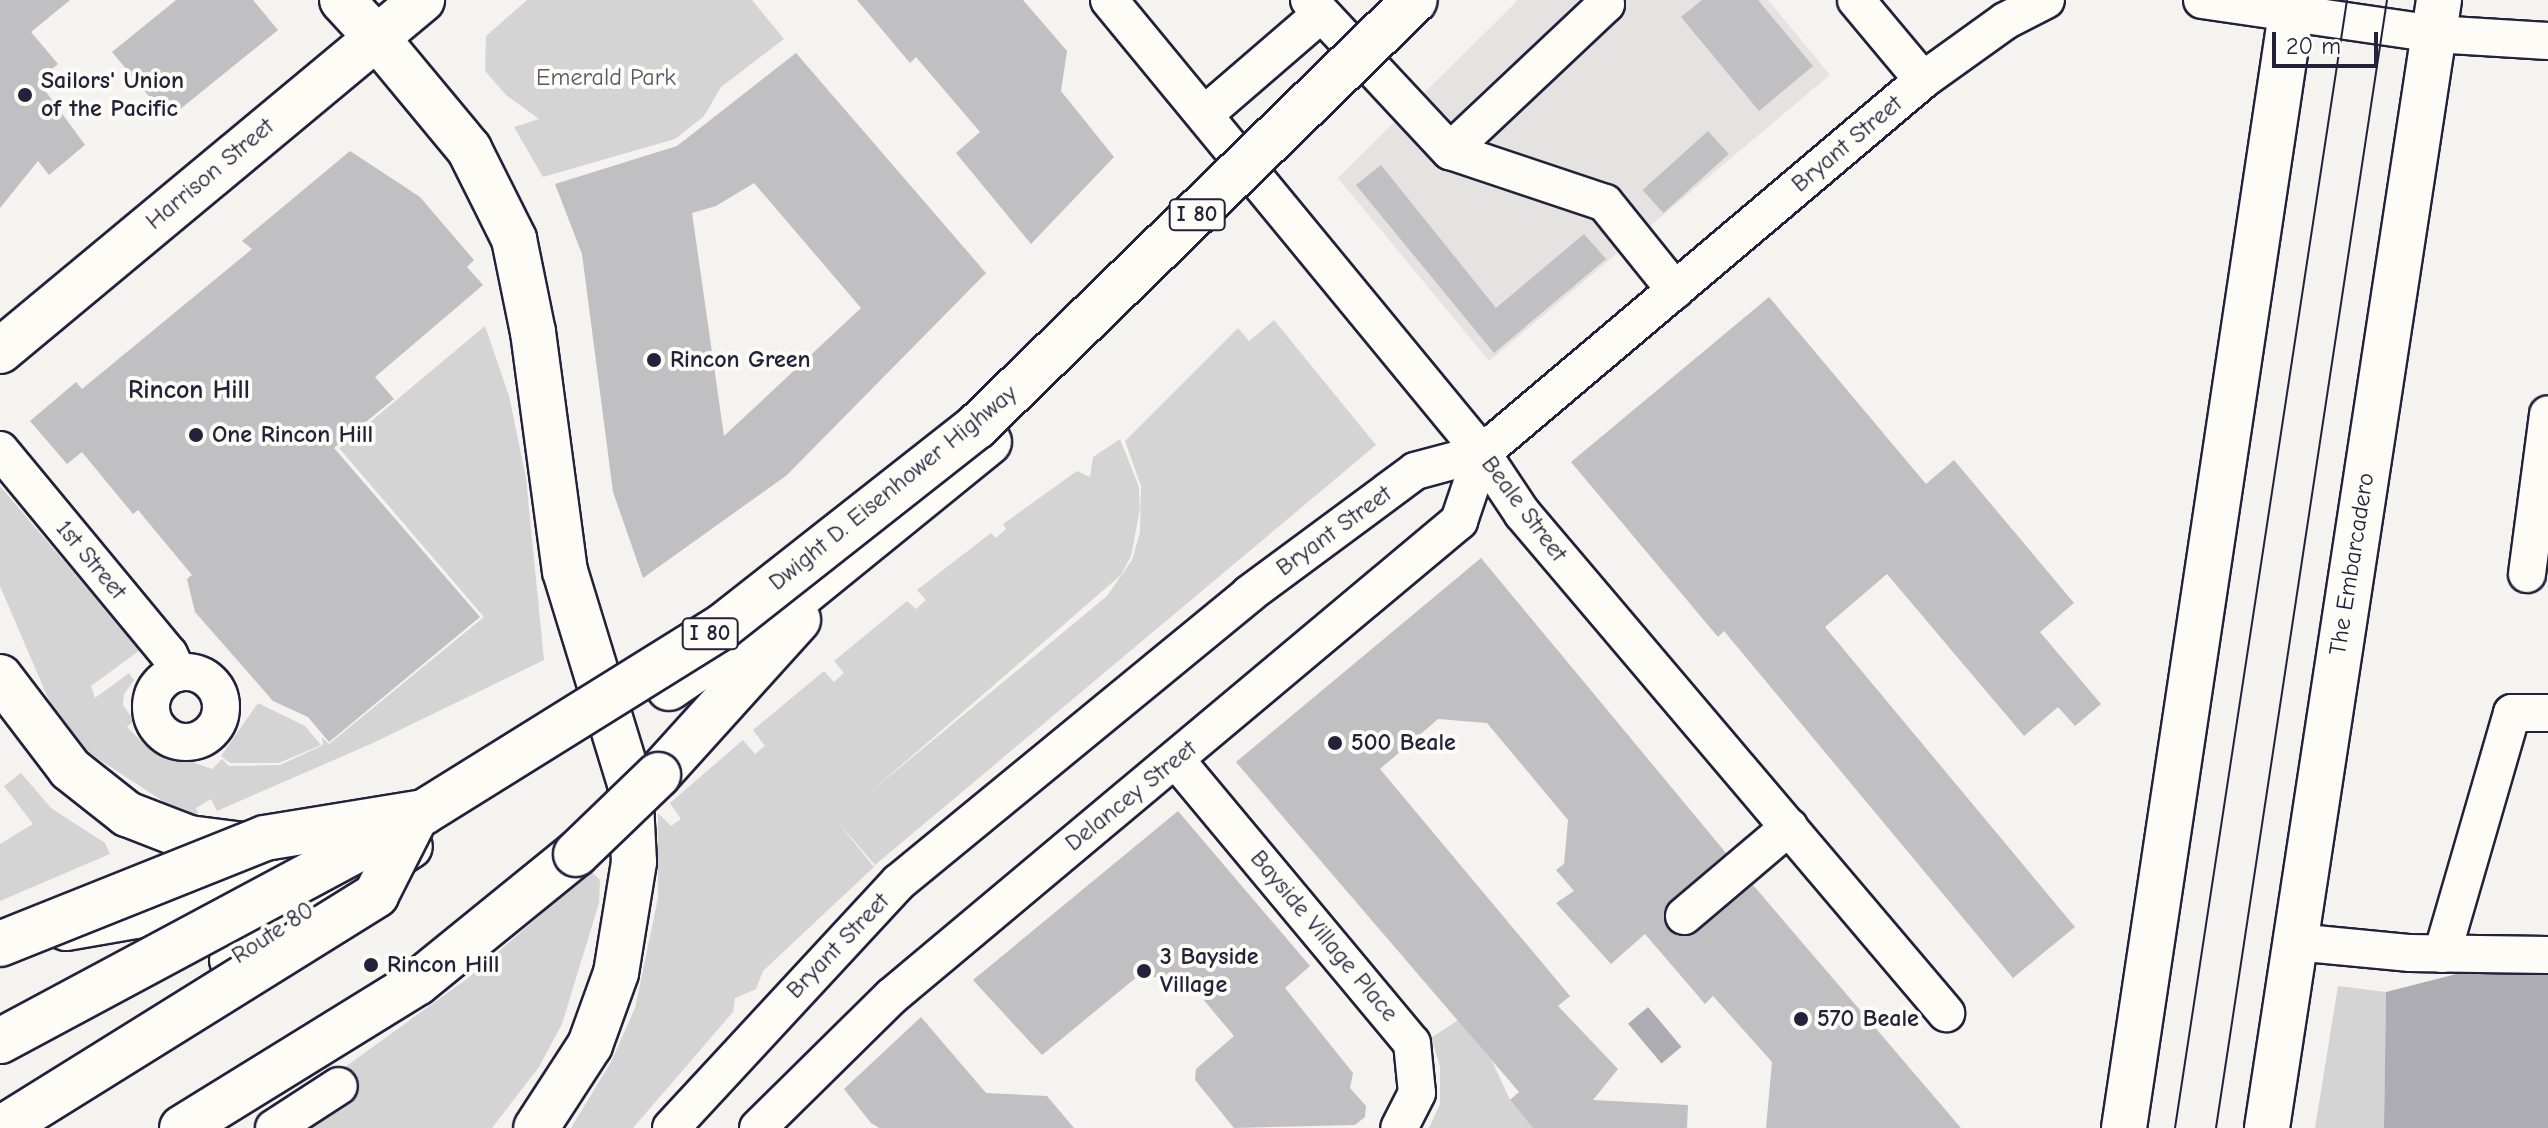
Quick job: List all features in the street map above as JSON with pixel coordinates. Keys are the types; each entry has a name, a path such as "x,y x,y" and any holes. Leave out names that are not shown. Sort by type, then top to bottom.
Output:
{"main road":[{"path":"342,0 469,149 514,239 533,332 565,571 630,783 633,875 616,973 590,1045 536,1128"},
{"name":"Harrison Street","path":"0,351 422,0"},
{"name":"Dwight D. Eisenhower Highway","path":"419,815 723,626 976,427 1415,0"},
{"name":"Dwight D. Eisenhower Highway","path":"547,758 669,688 781,611 886,529 991,440 1441,0"},
{"path":"2124,1128 2292,7"},
{"name":"The Embarcadero","path":"2267,1128 2436,17"},
{"path":"182,1128 417,983 576,854 658,775 886,529"},
{"path":"0,677 47,744 98,794 161,830 219,845 292,844 369,827 547,758"},
{"path":"0,941 135,916 288,875 422,821 547,758"},
{"name":"Route 80","path":"0,1109 547,758"},
{"path":"0,941 265,838 419,815"},
{"path":"2,1128 376,895 419,815"},
{"name":"Route 80","path":"0,1041 419,815"}],"street":[{"name":"Beale Street","path":"1109,0 1482,453 1522,513 1946,1013"},
{"path":"1450,151 1606,4 1602,0"},
{"path":"1856,0 1923,80"},
{"name":"Bryant Street","path":"671,1128 899,882 1249,594 1415,471 1482,453 1923,80 2005,21 2046,0"},
{"path":"2202,0 2436,17 2548,41"},
{"path":"1205,114 1315,7 1450,151 1605,203 1675,290"},
{"path":"2527,574 2548,414"},
{"name":"1st Street","path":"0,450 169,654 178,673"},
{"name":"Delancey Street","path":"758,1128 892,996 1459,521 1482,453"},
{"path":"2442,954 2512,713 2548,713"},
{"name":"Bayside Village Place","path":"1176,760 1412,1043 1417,1093 1399,1128"},
{"path":"1684,916 1789,827"},
{"path":"2295,942 2442,954 2548,955"},
{"path":"274,1128 339,1086"}],"shaded area":[{"path":"1518,0 1768,0 1830,75 1489,361 1338,178"},
{"path":"2548,965 2548,1128 2384,1128 2386,992 2472,970"},
{"path":"1648,1007 1681,1047 1662,1064 1628,1024"}],"green space":[{"name":"Emerald Park","path":"527,0 752,0 784,39 721,87 704,116 675,139 543,177 514,127 539,119 506,95 485,71 486,36"},
{"path":"1274,320 1376,445 875,865 836,820 874,867 763,971 756,989 735,998 733,1012 633,1128 571,1128 611,1062 635,1008 658,898 658,813 671,826 681,819 670,803 743,740 755,754 765,746 753,730 824,671 834,682 844,673 834,661 907,601 916,609 926,600 917,590 991,533 996,538 1006,529 1003,524 1077,471 1090,477 1093,457 1120,439 1139,487 1140,509 1131,556 1121,575 868,794 1107,596 1132,560 1140,532 1141,486 1125,441 1238,328 1249,341"},
{"path":"485,326 509,396 526,478 544,660 373,743 217,811 211,799 196,808 198,814 181,813 77,745 48,698 0,586 0,486 140,650 91,686 95,698 129,673 134,680 124,694 123,705 134,721 127,727 145,745 212,769 222,759 229,766 280,765 323,745 322,737 329,744 484,617 339,448"},
{"path":"258,703 305,726 321,745 279,763 230,763 221,756"},
{"path":"21,773 51,808 105,843 110,854 0,901 0,844 33,824 4,786"},
{"path":"591,871 600,880 599,903 562,1024 539,1067 492,1128 293,1128 334,1075 468,978"},
{"path":"2338,986 2386,992 2384,1128 2315,1128"},
{"path":"1458,1020 1492,1061 1510,1100 1533,1128 1429,1128 1440,1104 1440,1066 1431,1038"}],"building":[{"name":"Sailors' Union of the Pacific","path":"0,0 70,0 31,32 58,64 38,81 85,145 49,175 38,161 0,208"},
{"path":"176,0 253,0 278,30 168,119 112,52"},
{"path":"857,0 1023,0 1067,51 1061,91 1114,157 1031,244 956,153 980,132 916,57 910,63"},
{"path":"1702,0 1758,0 1813,66 1759,111 1681,17"},
{"name":"Rincon Green","path":"796,53 986,273 787,475 643,578 613,492 582,254 555,184 677,146","holes":["754,183 861,308 724,436 692,213 716,206"]},
{"path":"1708,131 1729,154 1663,213 1643,190"},
{"name":"One Rincon Hill","path":"350,151 420,197 474,260 467,267 483,285 375,377 394,399 334,448 480,617 329,742 308,717 273,701 195,612 187,579 192,575 138,510 133,514 82,452 67,464 30,421 76,382 82,389 252,249 242,241"},
{"path":"1381,165 1496,308 1584,234 1606,259 1494,353 1356,185"},
{"path":"1769,297 1926,484 1954,460 2074,603 2040,632 2101,704 2075,726 2058,707 2024,736 1887,574 1825,627 2075,927 2013,978 1724,631 1718,637 1571,462"},
{"path":"1481,558 1726,853 1670,901 1664,910 1668,929 1678,936 1697,932 1753,885 1961,1128 1766,1128 1772,1062 1713,996 1705,1004 1645,934 1611,964 1556,903 1574,891 1556,870 1564,864 1568,820 1487,723 1438,719 1380,769 1570,996 1558,1006 1618,1069 1593,1100 1688,1105 1687,1128 1533,1128 1510,1100 1519,1092 1236,762"},
{"name":"3 Bayside Village","path":"1178,811 1310,966 1285,988 1353,1073 1350,1088 1366,1106 1365,1117 1355,1125 1234,1128 1195,1080 1196,1069 1234,1036 1186,979 1138,976 1042,1055 973,980"},
{"path":"921,1017 986,1093 1047,1096 1074,1128 879,1128 871,1123 844,1089"}],"tram line":[{"path":"2175,1128 2347,0"},
{"path":"2216,1128 2387,0"}],"place":[{"name":"Sailors' Union of the Pacific","path":"25,95"},
{"name":"Rincon Green","path":"654,360"},
{"name":"One Rincon Hill","path":"196,435"},
{"name":"500 Beale","path":"1335,743"},
{"name":"Rincon Hill","path":"371,965"},
{"name":"3 Bayside Village","path":"1144,971"},
{"name":"570 Beale","path":"1801,1019"}],"district":[{"name":"Rincon Hill","path":"189,391"}]}
